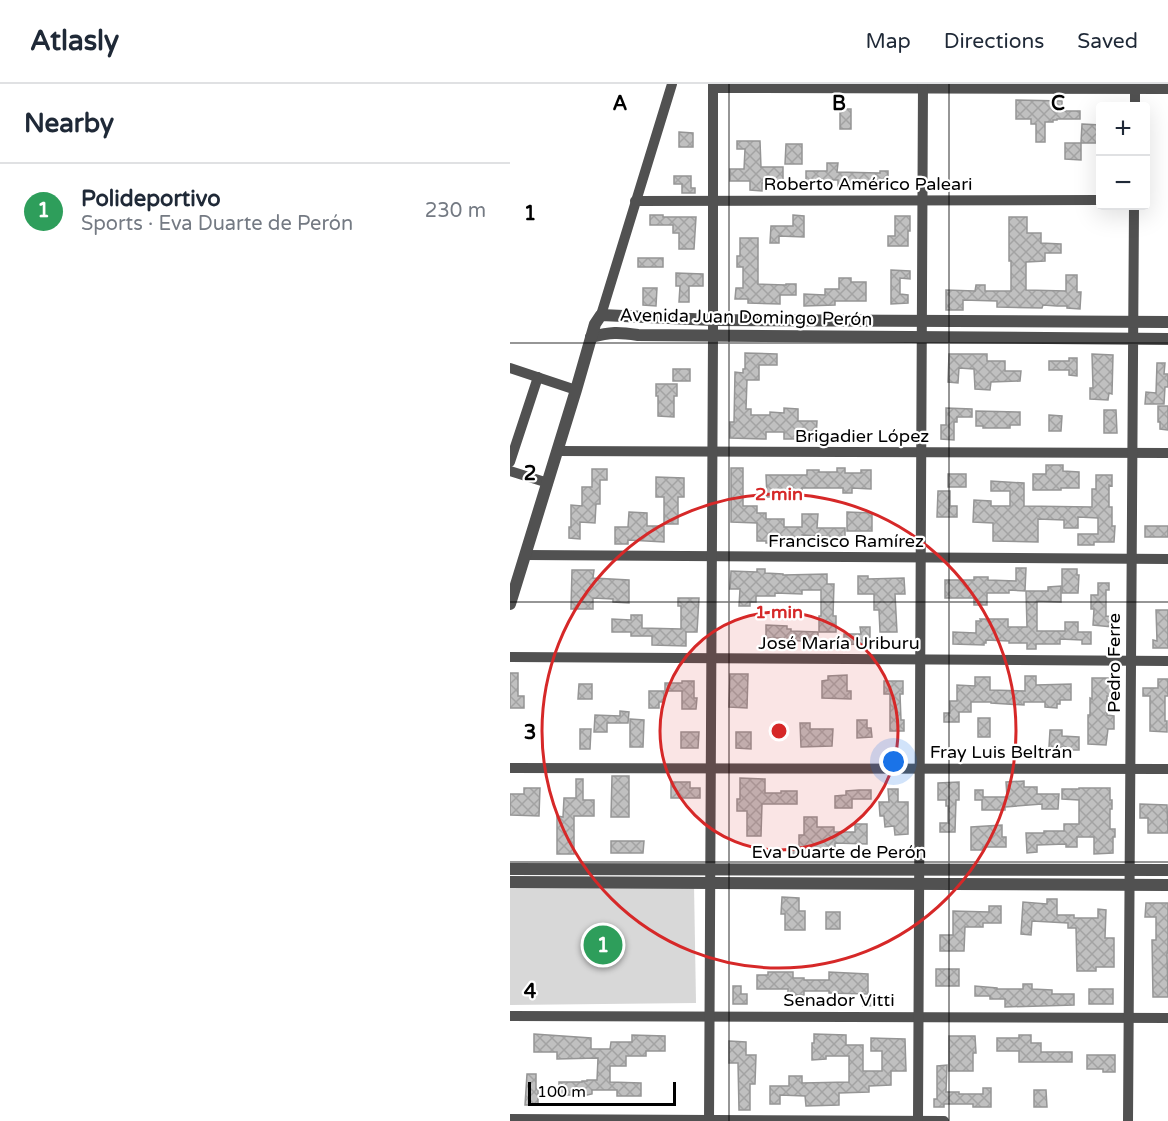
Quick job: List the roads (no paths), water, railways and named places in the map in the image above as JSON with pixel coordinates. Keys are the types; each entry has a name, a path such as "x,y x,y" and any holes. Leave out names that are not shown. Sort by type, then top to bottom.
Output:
{"street":[{"path":"601,315 672,84"},
{"path":"709,1120 713,86 1135,86 1168,89"},
{"path":"918,1121 923,86"},
{"path":"1135,86 1135,102"},
{"name":"Roberto Américo Paleari","path":"635,201 1096,200"},
{"name":"Pedro Ferre","path":"1128,1121 1134,210"},
{"name":"Avenida Juan Domingo Perón","path":"591,338 595,324 601,315 713,320 1168,322"},
{"name":"Avenida Juan Domingo Perón","path":"591,338 616,332 638,335 713,336 1168,339"},
{"path":"510,604 591,338"},
{"path":"510,368 576,390"},
{"path":"510,462 537,377"},
{"name":"Brigadier López","path":"557,451 1168,453"},
{"path":"510,471 548,483"},
{"name":"Francisco Ramírez","path":"525,555 1168,559"},
{"name":"José María Uriburu","path":"510,657 1168,661"},
{"name":"Fray Luis Beltrán","path":"510,768 1168,769"},
{"name":"Eva Duarte de Perón","path":"510,869 920,884 1168,885"},
{"name":"Eva Duarte de Perón","path":"510,882 920,869 1168,870"},
{"name":"Senador Vitti","path":"510,1016 1168,1018"},
{"path":"510,1119 944,1121"}],"place":[{"name":"Polideportivo","path":"603,945"}]}
